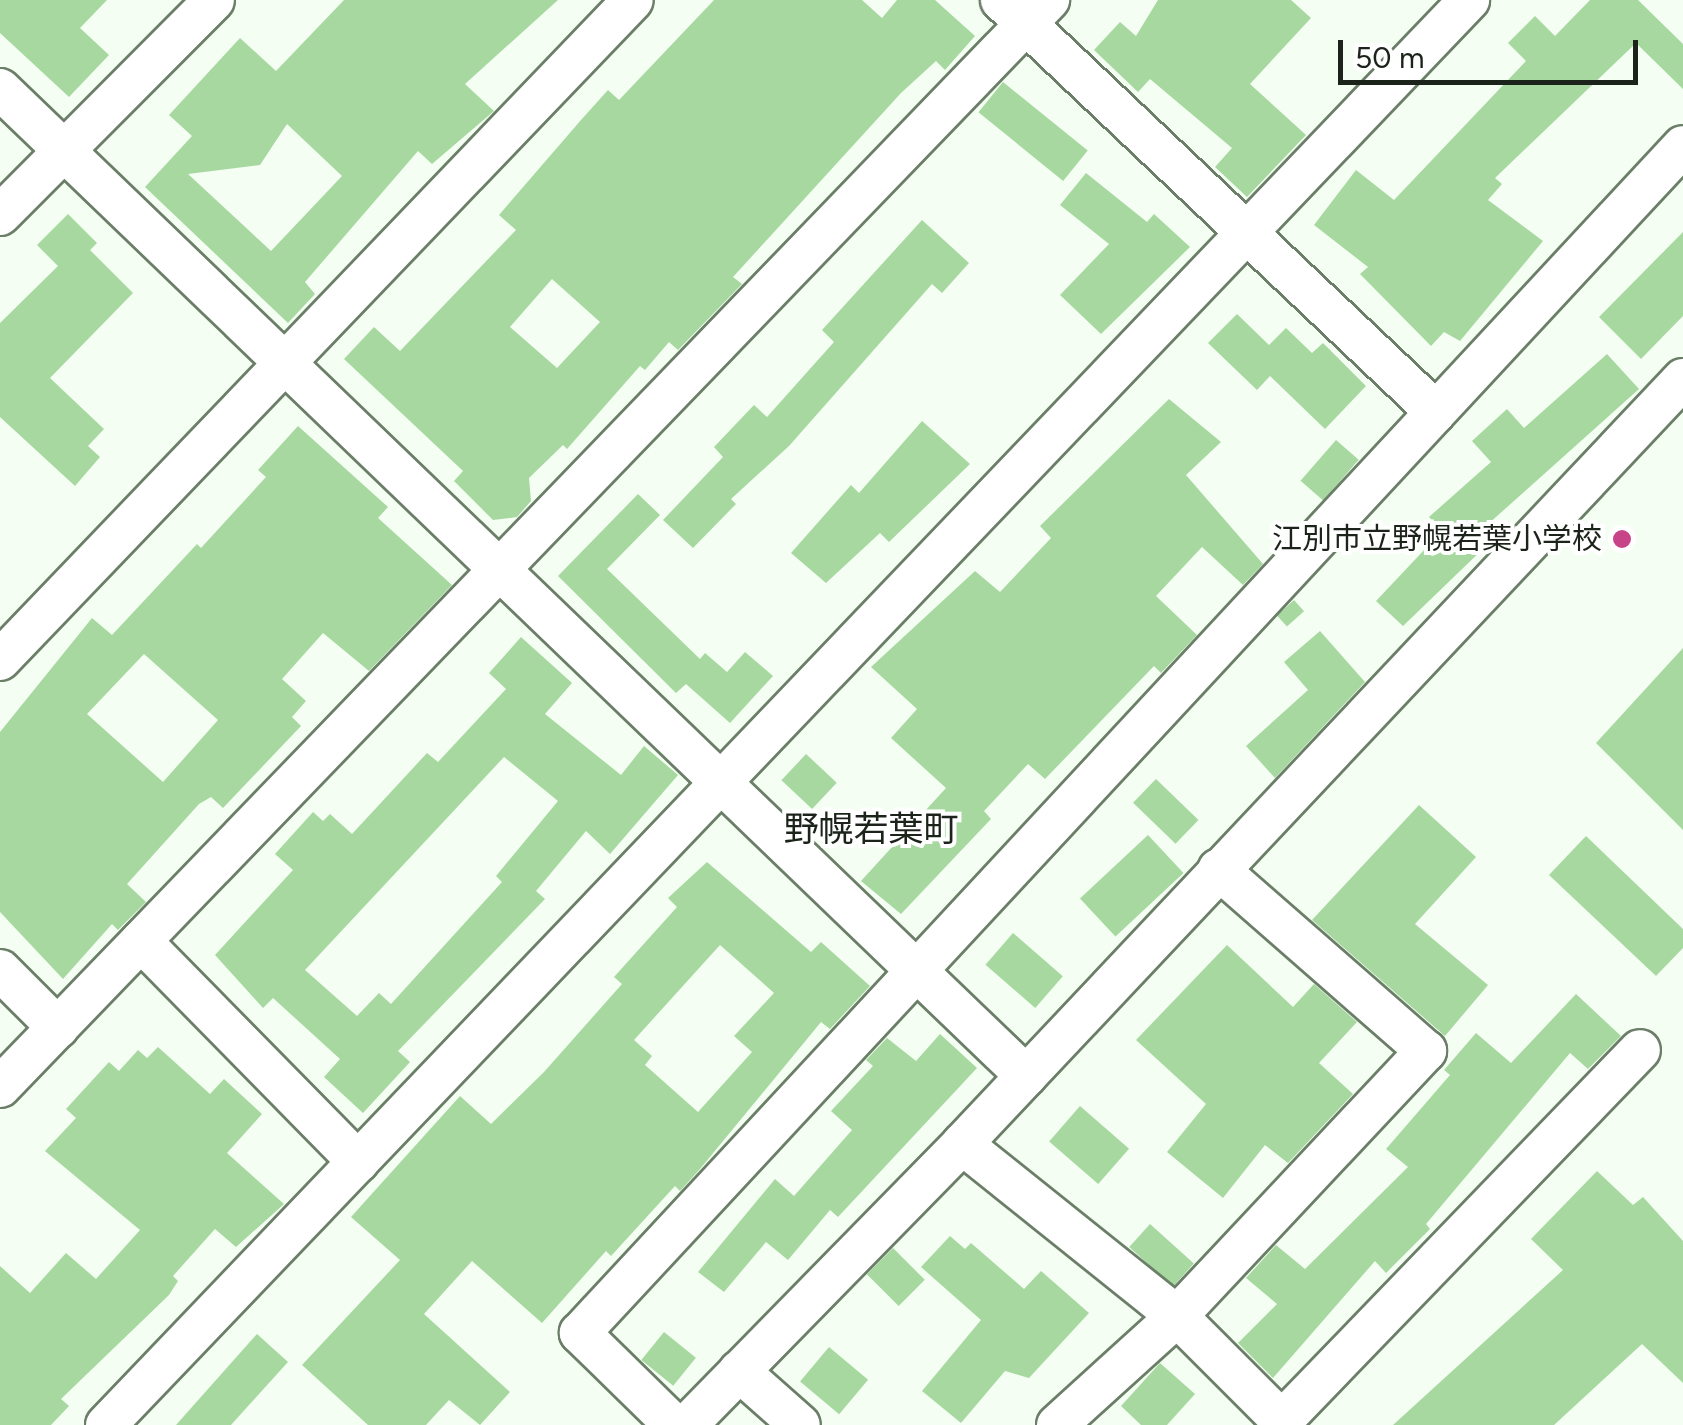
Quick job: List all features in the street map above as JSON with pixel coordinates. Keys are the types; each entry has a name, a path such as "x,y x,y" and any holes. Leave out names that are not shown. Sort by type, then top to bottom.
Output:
{"street":[{"path":"0,215 68,152 214,0"},
{"path":"0,660 633,0"},
{"path":"106,1425 1469,0"},
{"path":"0,1087 502,570 1025,8 1246,232 1436,412"},
{"path":"0,89 1026,1076"},
{"path":"674,1425 580,1333 1683,146"},
{"path":"686,1425 962,1144 1683,378"},
{"path":"1057,1425 1176,1316 1426,1051 1218,869"},
{"path":"142,941 358,1162"},
{"path":"0,970 58,1028"},
{"path":"962,1144 1176,1316 1280,1423 1640,1050"},
{"path":"740,1372 800,1425"}],"building":[{"path":"0,0 107,0 80,28 109,55 69,97 0,33"},
{"path":"344,0 558,0 465,84 494,111 432,164 418,151 305,282 315,294 288,323 145,187 192,136 169,115 240,38 276,71","holes":["287,124 342,176 271,251 188,174 260,165"]},
{"path":"714,0 862,0 882,18 897,0 935,0 975,36 945,70 936,61 901,93 733,277 742,284 678,350 669,342 645,370 640,366 567,449 563,445 529,478 531,501 517,517 493,520 454,481 463,471 344,359 374,327 400,351 516,230 499,215 581,120 608,90 619,100","holes":["552,279 600,322 557,368 510,327"]},
{"path":"1158,0 1291,0 1311,18 1250,84 1306,135 1247,197 1215,167 1232,148 1150,79 1138,92 1094,50 1120,22 1136,36"},
{"path":"1590,0 1638,0 1683,44 1683,89 1636,43 1495,178 1502,184 1488,200 1543,241 1460,341 1444,332 1431,346 1360,274 1368,267 1314,225 1356,170 1394,200 1526,61 1508,43 1535,16 1555,36"},
{"path":"1003,82 1088,151 1063,181 978,112"},
{"path":"1086,173 1147,222 1154,214 1190,247 1101,334 1060,295 1109,244 1060,205"},
{"path":"68,214 97,243 90,250 133,293 50,378 104,429 88,446 100,457 75,486 0,417 0,323 58,266 37,245"},
{"path":"922,220 969,263 942,293 932,284 789,446 731,499 736,504 693,548 663,520 723,457 714,447 754,405 767,417 834,342 822,330"},
{"path":"1683,232 1683,316 1641,359 1599,317"},
{"path":"1237,314 1269,345 1286,328 1312,353 1323,343 1366,386 1325,429 1270,376 1257,390 1208,343"},
{"path":"1607,354 1639,389 1477,534 1487,545 1403,626 1376,601 1442,531 1429,517 1491,462 1472,441 1507,409 1524,428"},
{"path":"1169,399 1221,442 1186,475 1263,564 1243,585 1202,547 1156,596 1197,635 1161,673 1154,666 1045,779 1028,764 984,811 991,819 901,914 861,881 946,788 891,738 917,709 871,667 975,571 1000,592 1051,538 1040,526"},
{"path":"922,421 970,464 889,542 880,533 826,583 791,553 851,485 859,493"},
{"path":"298,426 388,507 378,518 452,585 369,671 323,633 282,679 306,701 292,717 301,726 223,808 211,797 199,804 127,884 146,902 118,930 112,924 63,979 0,912 0,732 92,618 112,635 197,544 201,548 266,477 258,470","holes":["144,654 218,720 163,782 87,714"]},
{"path":"1336,440 1359,460 1323,500 1301,481"},
{"path":"638,494 660,515 607,569 700,659 705,653 727,672 745,652 773,676 730,723 686,684 676,693 558,576"},
{"path":"1294,600 1304,611 1287,627 1277,615"},
{"path":"1320,631 1365,682 1275,778 1246,746 1308,690 1284,662"},
{"path":"521,637 572,683 545,714 621,775 644,746 678,775 610,854 586,831 536,891 545,899 398,1051 410,1062 363,1113 324,1077 340,1059 273,998 263,1008 215,955 293,870 275,854 313,812 323,821 330,814 352,834 427,753 438,762 506,689 489,673","holes":["504,757 558,801 496,876 502,882 391,1004 379,993 357,1016 305,970"]},
{"path":"1683,648 1683,830 1596,743"},
{"path":"806,754 837,783 812,809 781,780"},
{"path":"1156,779 1198,820 1176,844 1133,803"},
{"path":"1419,805 1476,857 1415,924 1488,985 1445,1036 1312,920"},
{"path":"1148,835 1183,873 1115,936 1080,898"},
{"path":"1586,836 1683,929 1683,948 1656,976 1549,875"},
{"path":"707,862 811,952 821,942 870,986 830,1029 821,1022 680,1191 675,1186 611,1256 606,1251 542,1323 472,1261 424,1314 510,1392 480,1425 449,1400 426,1425 368,1425 302,1365 400,1260 351,1217 460,1096 491,1124 544,1072 622,984 614,977 677,907 668,898","holes":["720,945 774,993 734,1036 752,1052 698,1112 645,1065 652,1056 634,1040"]},
{"path":"1013,933 1063,976 1035,1008 985,965"},
{"path":"1227,945 1293,1007 1314,984 1357,1022 1319,1063 1353,1094 1288,1163 1265,1145 1223,1198 1167,1152 1206,1104 1136,1040"},
{"path":"1576,994 1621,1036 1588,1069 1570,1053 1426,1224 1430,1229 1386,1273 1375,1261 1273,1378 1238,1343 1277,1304 1246,1278 1276,1245 1305,1269 1408,1167 1386,1149 1450,1075 1444,1070 1476,1033 1511,1063"},
{"path":"940,1034 977,1068 838,1217 830,1210 788,1260 766,1242 724,1292 698,1272 775,1179 794,1196 852,1130 831,1111 873,1066 866,1060 887,1038 916,1061"},
{"path":"158,1047 210,1094 224,1079 262,1114 227,1153 284,1204 236,1247 215,1229 173,1276 178,1281 169,1295 61,1399 69,1406 51,1425 0,1425 0,1266 30,1293 66,1253 96,1279 140,1230 45,1151 76,1118 66,1109 109,1062 119,1071 138,1050 147,1058"},
{"path":"1080,1106 1129,1149 1098,1184 1049,1141"},
{"path":"1597,1171 1633,1205 1643,1197 1683,1241 1683,1383 1642,1344 1554,1425 1393,1425 1563,1270 1531,1239"},
{"path":"1150,1224 1194,1263 1173,1287 1129,1247"},
{"path":"950,1236 965,1249 971,1243 1024,1289 1041,1271 1089,1313 1029,1378 1005,1371 961,1423 922,1391 981,1320 921,1267"},
{"path":"893,1248 925,1280 899,1306 867,1274"},
{"path":"664,1332 696,1358 673,1386 641,1360"},
{"path":"257,1334 288,1362 231,1425 176,1425"},
{"path":"829,1347 868,1380 839,1414 800,1381"},
{"path":"1160,1363 1195,1394 1167,1425 1141,1425 1121,1406"}],"place":[{"name":"江別市立野幌若葉小学校","path":"1622,539"}],"district":[{"name":"野幌若葉町","path":"871,829"}]}
